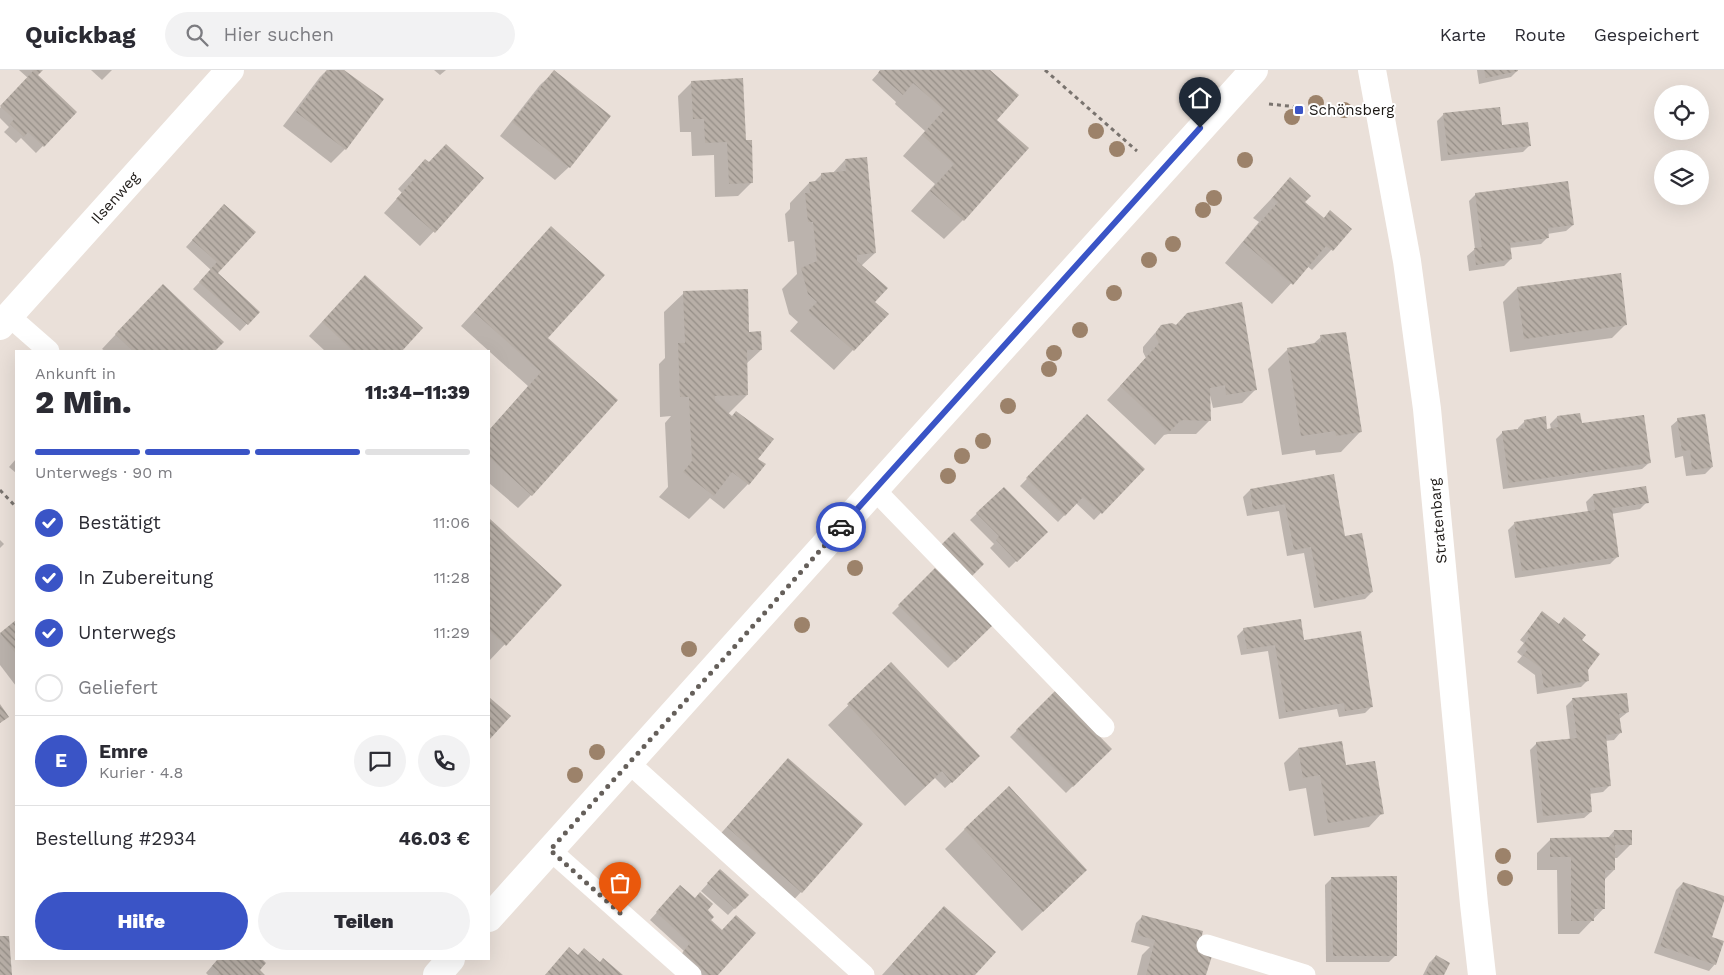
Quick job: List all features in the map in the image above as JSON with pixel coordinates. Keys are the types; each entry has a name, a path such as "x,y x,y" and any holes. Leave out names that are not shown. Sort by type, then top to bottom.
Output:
{"street":[{"name":"Ilsenweg","path":"5,321 230,70"},
{"path":"490,917 1254,70"},
{"name":"Stratenbarg","path":"1372,70 1407,261 1427,409 1482,975"},
{"path":"437,975 451,960"}],"lane":[{"path":"5,321 48,350"},
{"path":"874,489 1104,727"},
{"path":"629,764 864,975"},
{"path":"550,850 691,975"},
{"path":"1207,945 1305,975"}],"path":[{"path":"1045,70 1111,129 1162,171"},
{"path":"1226,100 1381,116"},
{"path":"0,490 15,506"}],"building":[{"path":"34,70 43,70 38,75 77,112 44,147 28,132 24,137 10,124 14,119 0,106"},
{"path":"327,70 344,70 384,99 346,150 296,112"},
{"path":"554,70 611,116 570,168 512,122"},
{"path":"880,70 990,70 1019,95 997,120 1029,148 964,221 930,191 954,164 922,135 944,110 913,83 903,95 878,73"},
{"path":"1484,70 1518,70 1518,71 1486,78"},
{"path":"743,78 746,140 752,140 753,183 729,184 727,142 705,143 704,119 693,119 691,81"},
{"path":"1500,107 1502,125 1528,122 1531,146 1448,155 1443,113"},
{"path":"446,144 484,178 435,233 396,199 415,178 411,175 425,159 429,162"},
{"path":"867,157 876,253 857,255 857,261 888,288 875,302 889,314 854,351 808,311 817,302 808,294 801,268 817,261 813,222 808,222 805,193 810,193 809,182 821,180 821,173 846,171 845,159"},
{"path":"1290,177 1311,196 1305,202 1324,218 1330,210 1352,229 1333,251 1326,246 1293,285 1243,242 1278,202 1272,198"},
{"path":"1568,181 1574,225 1548,228 1549,238 1510,243 1512,259 1476,265 1474,248 1482,247 1475,193"},
{"path":"224,204 256,232 218,273 260,312 248,325 199,282 217,262 192,240"},
{"path":"551,226 605,275 548,338 618,400 532,496 490,458 490,429 541,372 474,312"},
{"path":"1621,273 1627,325 1524,339 1517,287"},
{"path":"365,275 423,328 403,350 352,350 322,322"},
{"path":"163,284 224,342 216,350 132,350 115,334"},
{"path":"748,289 749,332 761,331 762,350 747,350 748,395 715,396 715,401 732,416 736,411 774,439 758,459 766,464 749,485 732,472 714,496 683,472 692,461 689,397 680,397 678,343 685,343 683,291"},
{"path":"1242,302 1257,390 1226,395 1225,385 1210,388 1211,421 1183,420 1169,432 1120,386 1159,343 1156,332 1161,325 1172,323 1176,325 1187,313"},
{"path":"1346,332 1362,432 1336,436 1335,431 1301,436 1287,348 1321,342 1320,335"},
{"path":"1580,413 1582,423 1644,415 1651,463 1509,483 1502,431 1525,428 1524,420 1546,416 1547,429 1558,427 1557,416"},
{"path":"1087,414 1145,469 1102,514 1083,497 1065,516 1026,478"},
{"path":"1705,414 1713,467 1692,470 1690,450 1682,451 1677,418"},
{"path":"1334,474 1345,536 1362,533 1373,592 1321,602 1311,547 1294,550 1285,504 1253,510 1250,489"},
{"path":"1646,486 1649,503 1612,508 1619,557 1522,571 1514,522 1595,510 1593,494"},
{"path":"1004,487 1048,532 1017,562 996,540 999,536 976,513"},
{"path":"490,519 562,585 506,646 490,631"},
{"path":"954,532 984,564 971,577 941,545"},
{"path":"935,568 993,625 955,662 898,605"},
{"path":"1542,611 1559,624 1564,617 1586,635 1582,640 1600,654 1588,670 1589,681 1544,688 1541,668 1523,655 1528,649 1523,645 1530,635 1526,633"},
{"path":"1301,619 1304,640 1361,631 1373,707 1345,711 1344,703 1286,712 1275,645 1247,649 1243,628"},
{"path":"15,621 15,653 0,633"},
{"path":"891,662 980,756 952,783 942,771 925,787 847,704"},
{"path":"1055,691 1112,749 1073,787 1016,730"},
{"path":"1627,693 1629,712 1619,714 1622,733 1606,735 1611,786 1590,788 1592,812 1543,816 1536,742 1577,738 1572,698"},
{"path":"490,698 511,716 490,739"},
{"path":"0,704 9,717 0,723"},
{"path":"1342,741 1346,765 1375,761 1384,814 1328,823 1320,775 1303,778 1298,748"},
{"path":"788,758 863,824 802,893 727,827"},
{"path":"1009,786 1087,870 1043,912 964,829"},
{"path":"1614,830 1632,830 1632,845 1615,845 1615,870 1605,870 1605,909 1594,909 1594,921 1571,921 1571,857 1550,857 1550,838 1614,837"},
{"path":"720,869 749,895 735,909 707,883"},
{"path":"1397,876 1397,956 1333,956 1331,877"},
{"path":"1683,882 1724,896 1712,937 1724,941 1716,965 1660,946"},
{"path":"680,885 695,898 700,892 713,904 708,910 714,917 711,920 722,930 736,915 756,933 718,975 708,975 683,952 690,943 656,912"},
{"path":"944,906 996,952 975,975 904,975 892,964"},
{"path":"1142,915 1203,931 1198,952 1212,956 1206,975 1146,975 1155,940 1137,935"},
{"path":"0,936 9,936 12,975 0,975"},
{"path":"569,947 578,955 584,948 600,962 603,958 623,975 545,975"},
{"path":"1436,955 1450,963 1444,975 1425,975"},
{"path":"217,960 263,960 266,963 260,970 265,975 217,975 219,972 212,966"}],"way so far":[{"path":"620,913 550,850 841,527"}],"place":[{"name":"Schönsberg","path":"1299,110"}],"route":[{"path":"841,527 1200,128"}]}
